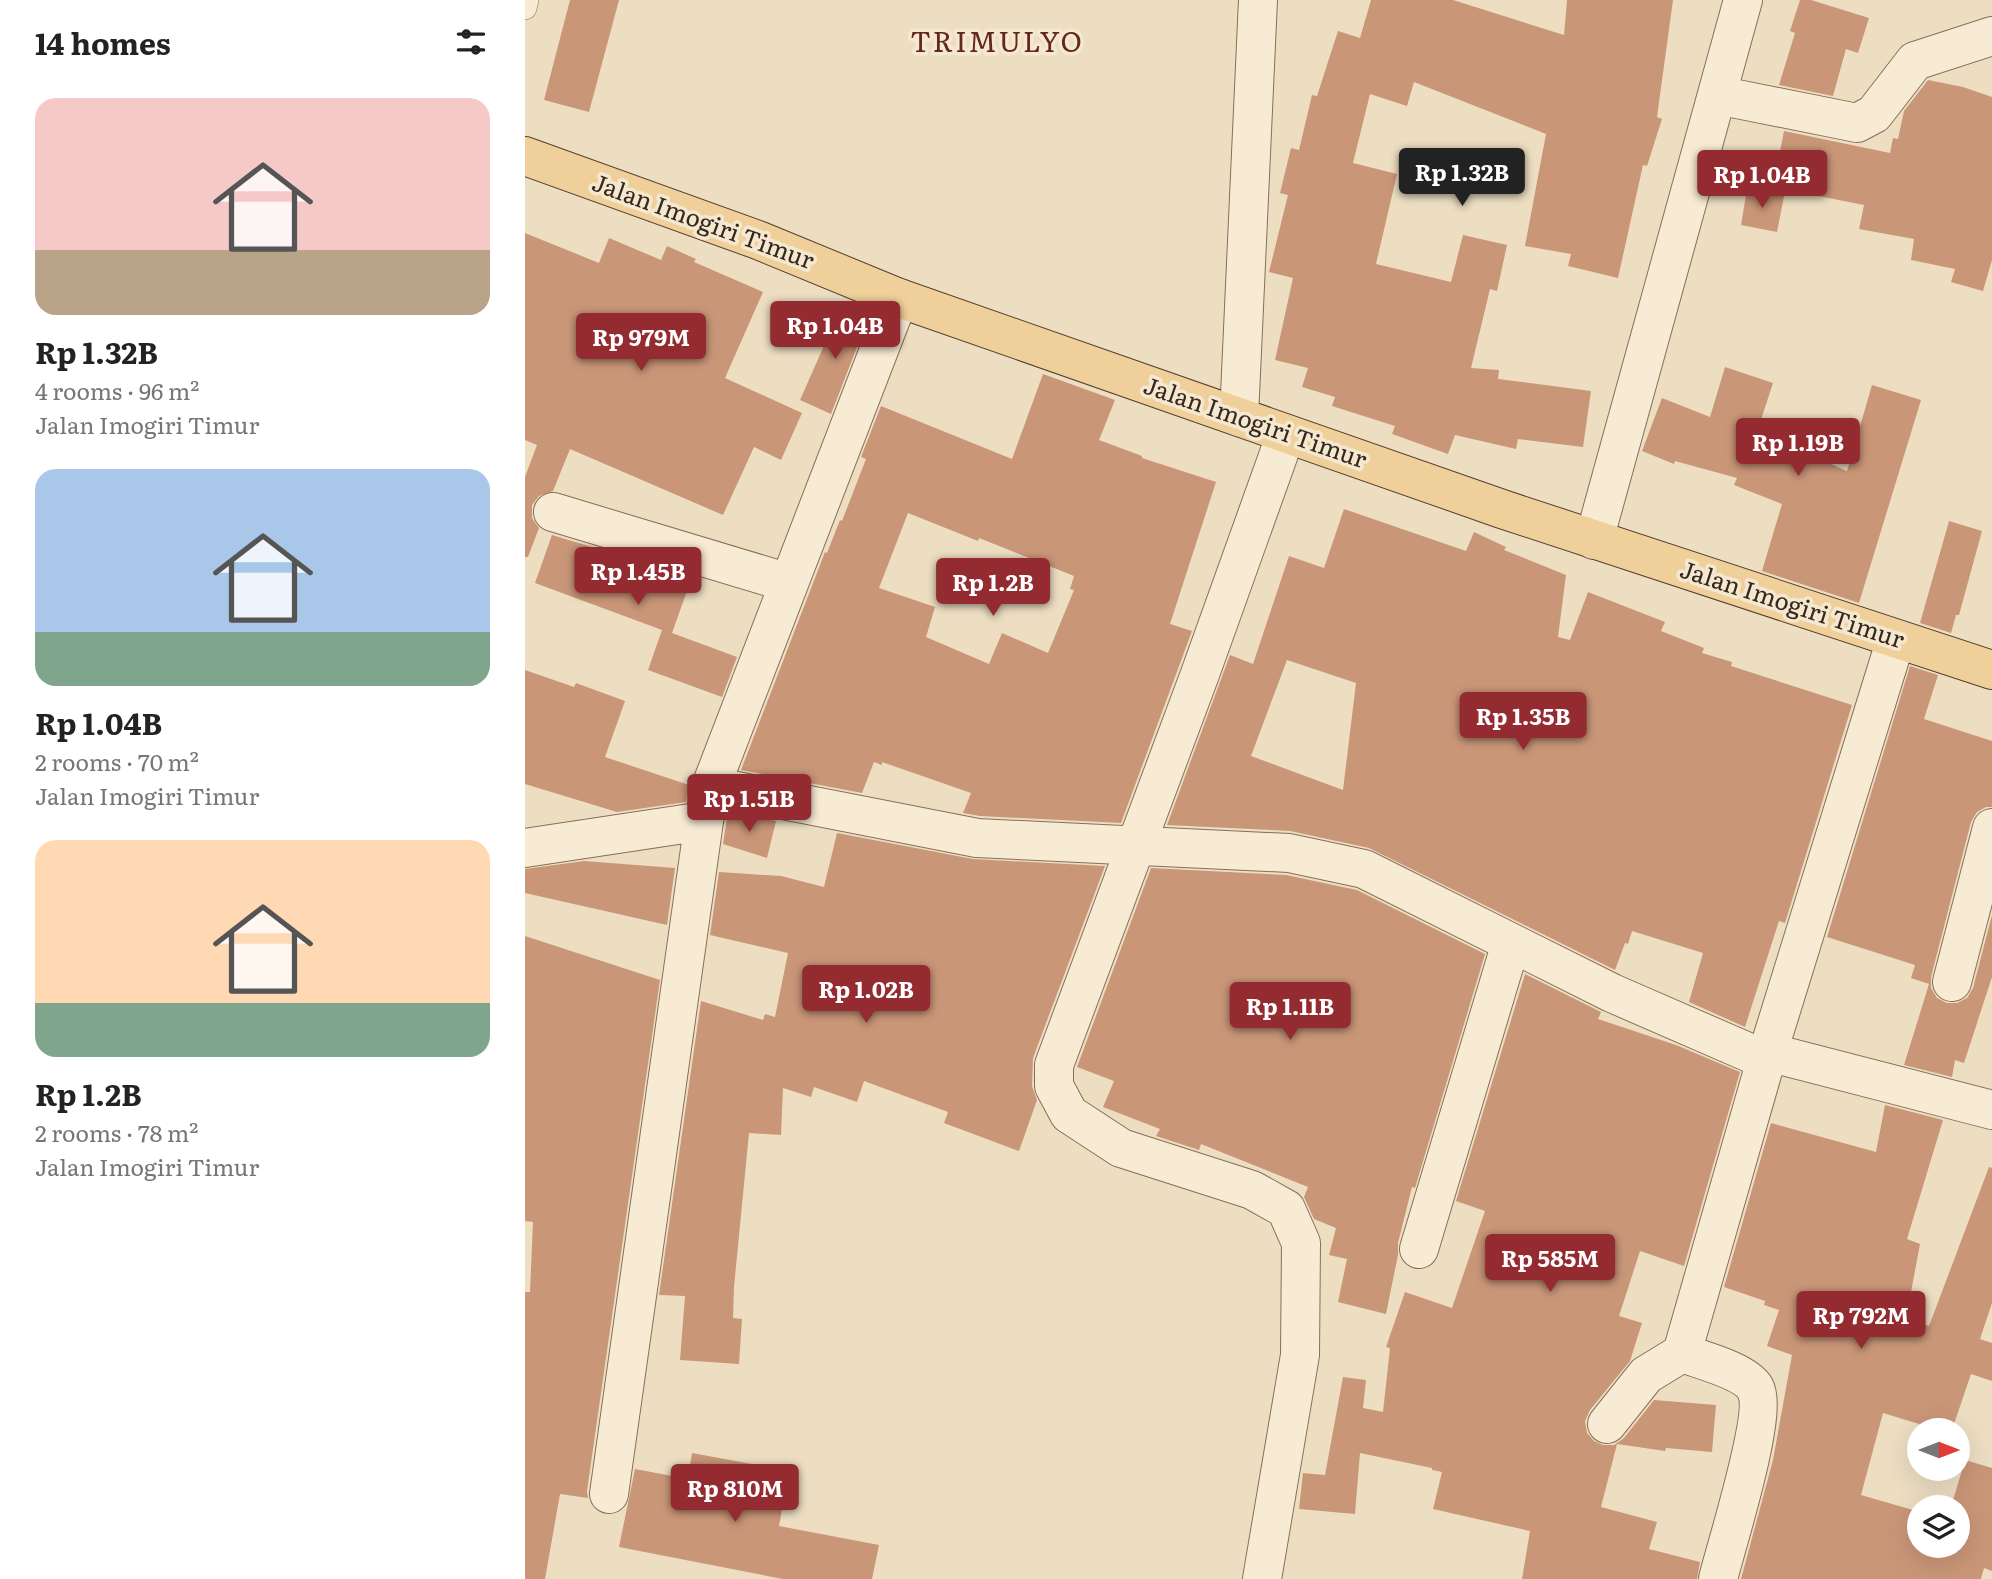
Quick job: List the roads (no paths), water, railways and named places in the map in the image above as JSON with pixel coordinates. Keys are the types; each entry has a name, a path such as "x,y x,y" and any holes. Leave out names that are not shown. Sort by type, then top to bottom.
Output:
{"main road":[{"name":"Jalan Imogiri Timur","path":"525,156 758,240 899,298 1286,434 1594,540 1992,670"}],"street":[{"path":"1239,417 1258,0"},
{"path":"1594,540 1743,0"},
{"path":"1717,95 1857,123 1874,114 1915,61 1992,36"},
{"path":"609,1494 707,803 899,298"},
{"path":"1262,1579 1300,1355 1301,1243 1286,1209 1252,1190 1121,1149 1069,1114 1054,1086 1054,1065 1200,674 1286,434"},
{"path":"553,512 789,583"},
{"path":"1607,1423 1646,1375 1682,1353 1767,1056 1895,639"},
{"path":"525,848 707,803 977,838 1289,853 1364,869 1612,993 1767,1056 1992,1110"},
{"path":"1952,982 1992,828"},
{"path":"1419,1249 1511,943"},
{"path":"1682,1353 1739,1374 1755,1388 1758,1398 1754,1439 1718,1579"}],"lane":[{"path":"525,8 527,0"}],"district":[{"name":"TRIMULYO","path":"997,42"}]}
